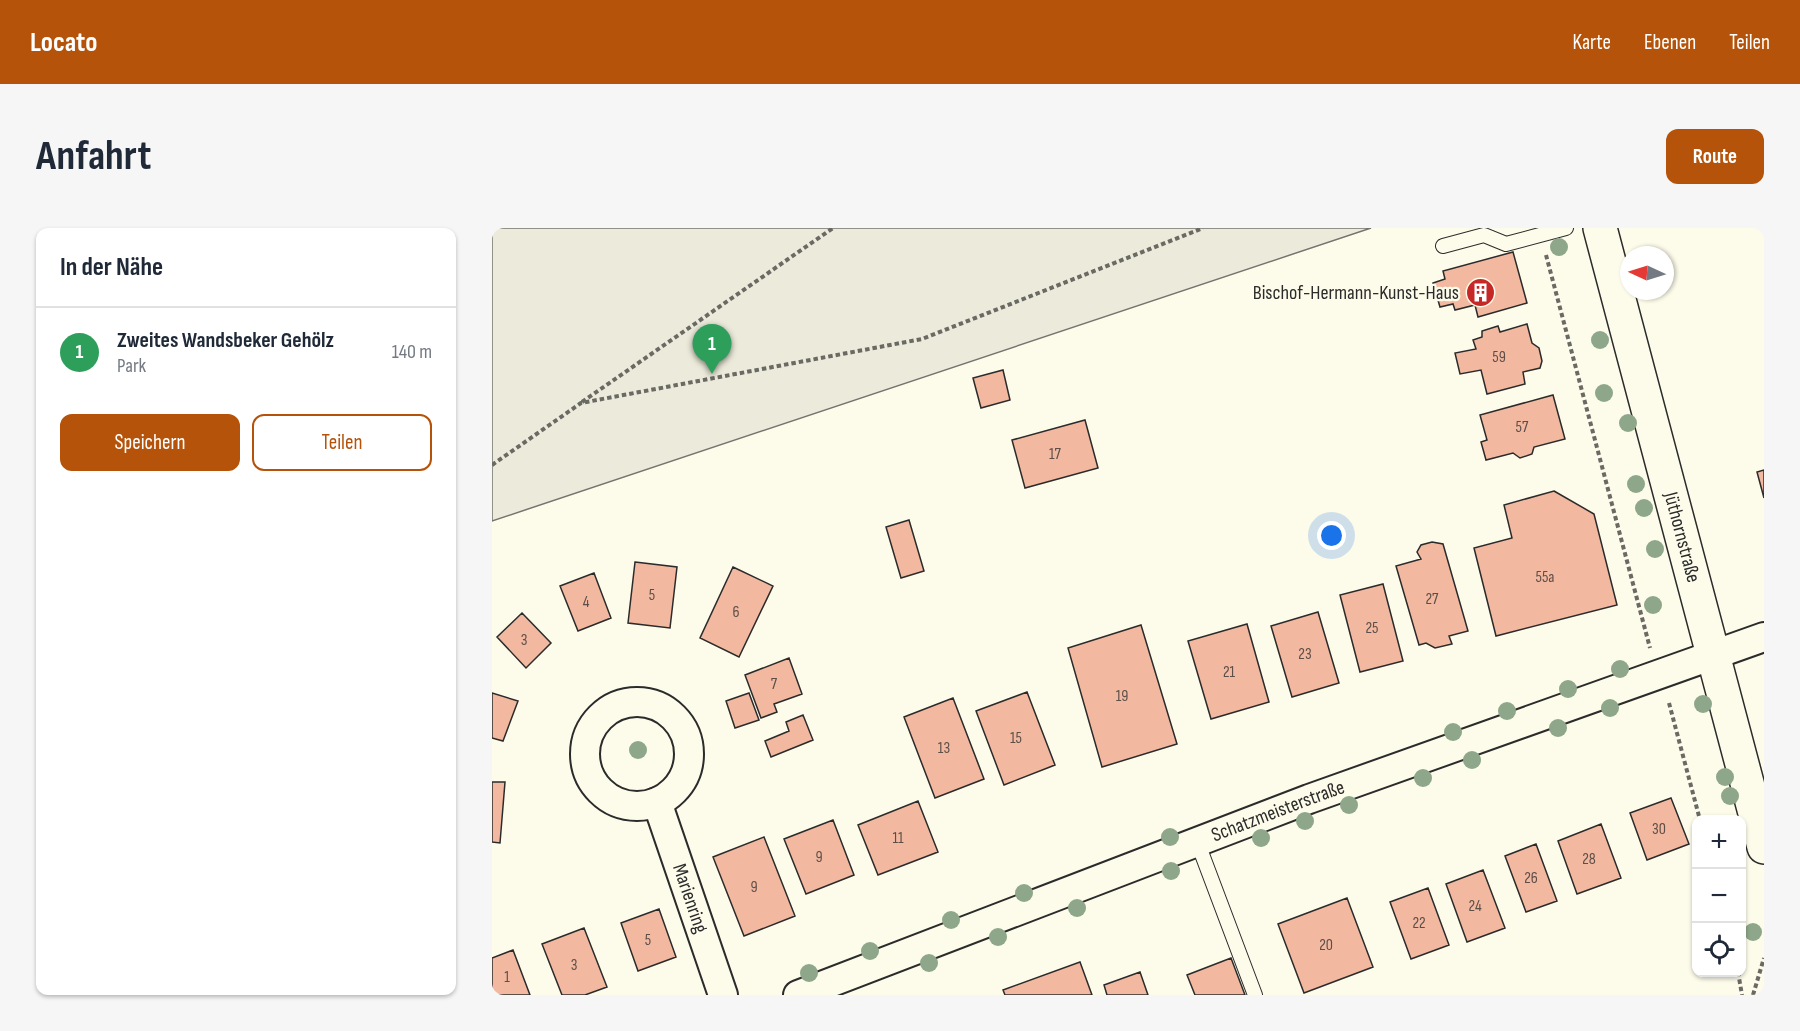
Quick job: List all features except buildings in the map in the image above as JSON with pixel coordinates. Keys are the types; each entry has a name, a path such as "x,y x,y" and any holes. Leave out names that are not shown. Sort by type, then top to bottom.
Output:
{"street":[{"name":"Jüthornstraße","path":"1600,228 1764,847"},
{"name":"Schatzmeisterstraße","path":"798,995 1197,841 1764,637"},
{"name":"Marienring","path":"657,802 723,995"}],"lane":[{"path":"1443,246 1484,235 1506,244 1566,228"},
{"path":"1197,841 1255,995"}],"path":[{"path":"492,465 833,228"},
{"path":"581,403 922,339 1203,228"},
{"path":"1540,235 1646,640 1662,674 1699,815"},
{"path":"1753,995 1764,958"},
{"path":"1739,977 1742,995"}],"shaded area":[{"path":"492,228 1371,228 492,521"}],"place":[{"name":"Bischof-Hermann-Kunst-Haus","path":"1480,293"},
{"name":"Zweites Wandsbeker Gehölz","path":"712,374"}]}
